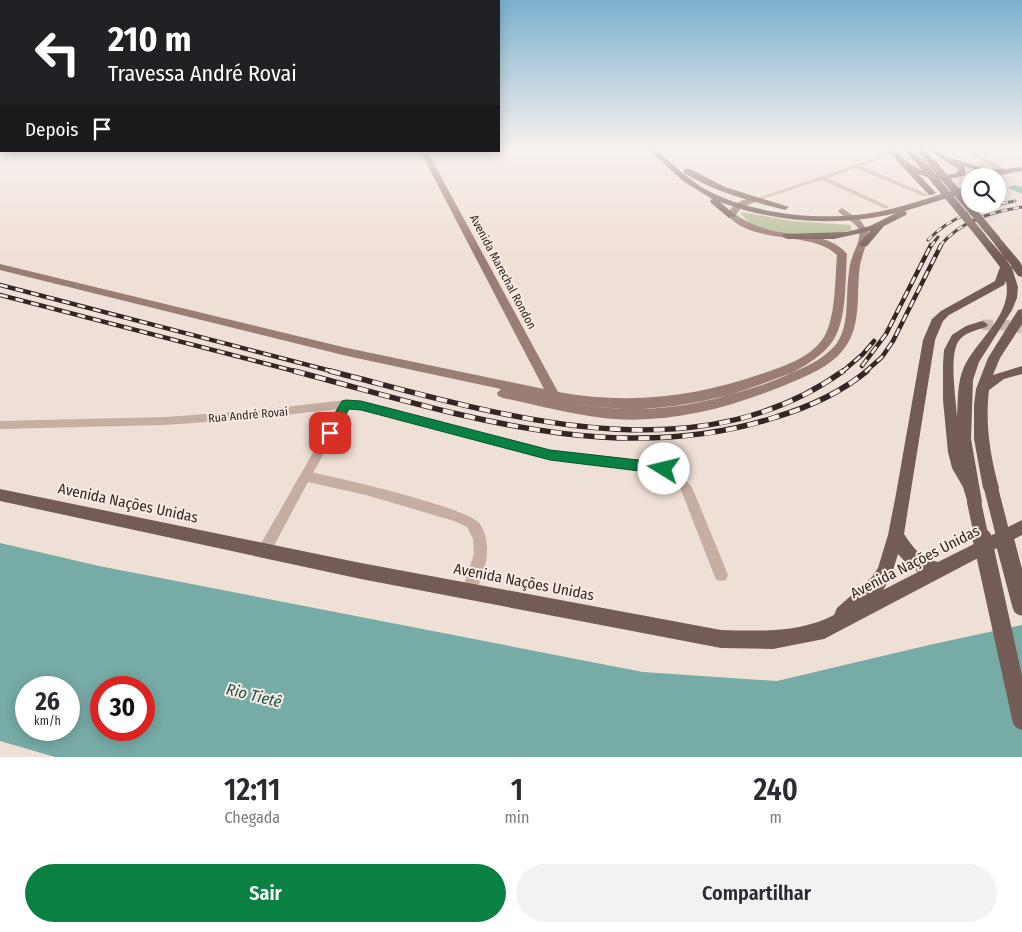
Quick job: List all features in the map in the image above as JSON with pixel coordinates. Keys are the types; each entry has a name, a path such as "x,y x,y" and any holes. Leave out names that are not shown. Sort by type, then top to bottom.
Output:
{"main road":[{"name":"Avenida Marechal Rondon","path":"441,184 556,399"},
{"path":"0,273 341,359 556,399 618,404 645,404 687,400 746,385 811,357 826,343 836,323 843,256 840,251 827,244 747,225 732,216 694,184"},
{"path":"711,184 754,200 805,209 842,212 886,207 959,184"},
{"path":"920,184 928,194"},
{"path":"939,184 1006,266 1012,278 1014,300 1011,310 975,356 966,378 963,426 970,484 1022,720"},
{"path":"950,184 1021,272"},
{"path":"698,188 738,206 776,214 851,217 870,216 916,206 961,191"},
{"path":"732,216 732,212 738,206 754,200"},
{"path":"787,236 833,237 864,232 880,226 916,206"},
{"path":"842,212 851,217 864,232 864,244"},
{"path":"0,267 371,358 620,414 637,415 681,411 745,395 809,369 832,354 845,337 849,325 855,266 864,244 880,226"},
{"path":"824,630 878,583 885,571 896,535 924,363 933,327 945,313 1000,283 1006,266"},
{"path":"1022,312 987,374 980,407 983,451 1022,606"},
{"path":"970,484 959,469 953,443 950,420 950,355 952,342 961,332 982,325"},
{"path":"984,387 1000,376 1022,370"},
{"name":"Avenida Nações Unidas","path":"0,495 361,572 721,640 766,641 791,638 824,630 1022,527"},
{"path":"896,535 906,554 915,562 925,567 939,570"}],"street":[{"path":"754,200 802,184"},
{"path":"835,184 886,207"},
{"path":"903,184 928,194"},
{"path":"264,551 346,404"},
{"name":"Rua André Rovaí","path":"0,425 155,422 249,416 346,404 383,410 550,455 664,469 679,480 689,493 721,575"},
{"path":"305,476 327,480 454,515 472,524 480,540 481,555 468,591"}],"green space":[{"path":"740,212 793,221 850,225 852,231 820,235 773,232 760,228 748,221"}],"water":[{"name":"Rio Tietê","path":"0,543 99,566 643,672 777,681 1022,625 1022,757 55,757 0,741"}],"waterway":[{"path":"1014,188 1022,191"}],"tunnel":[{"path":"982,325 1004,325 1022,328"}],"railway":[{"path":"928,240 947,224 968,213 1015,201"},
{"path":"940,246 957,230 977,219 1022,207"},
{"path":"931,246 938,237"},
{"path":"862,366 886,334 931,245"},
{"path":"865,372 882,357 893,341 941,245"},
{"path":"0,285 335,372"},
{"path":"0,295 298,372"},
{"path":"842,372 863,354 874,341"},
{"path":"294,371 473,418 594,437 655,438 716,432 776,417 824,398 846,386 867,371"},
{"path":"330,371 458,404 524,418 591,427 657,430 722,423 784,404 843,371"}],"route":[{"path":"330,433 346,404 361,405 550,455 664,469"}]}
